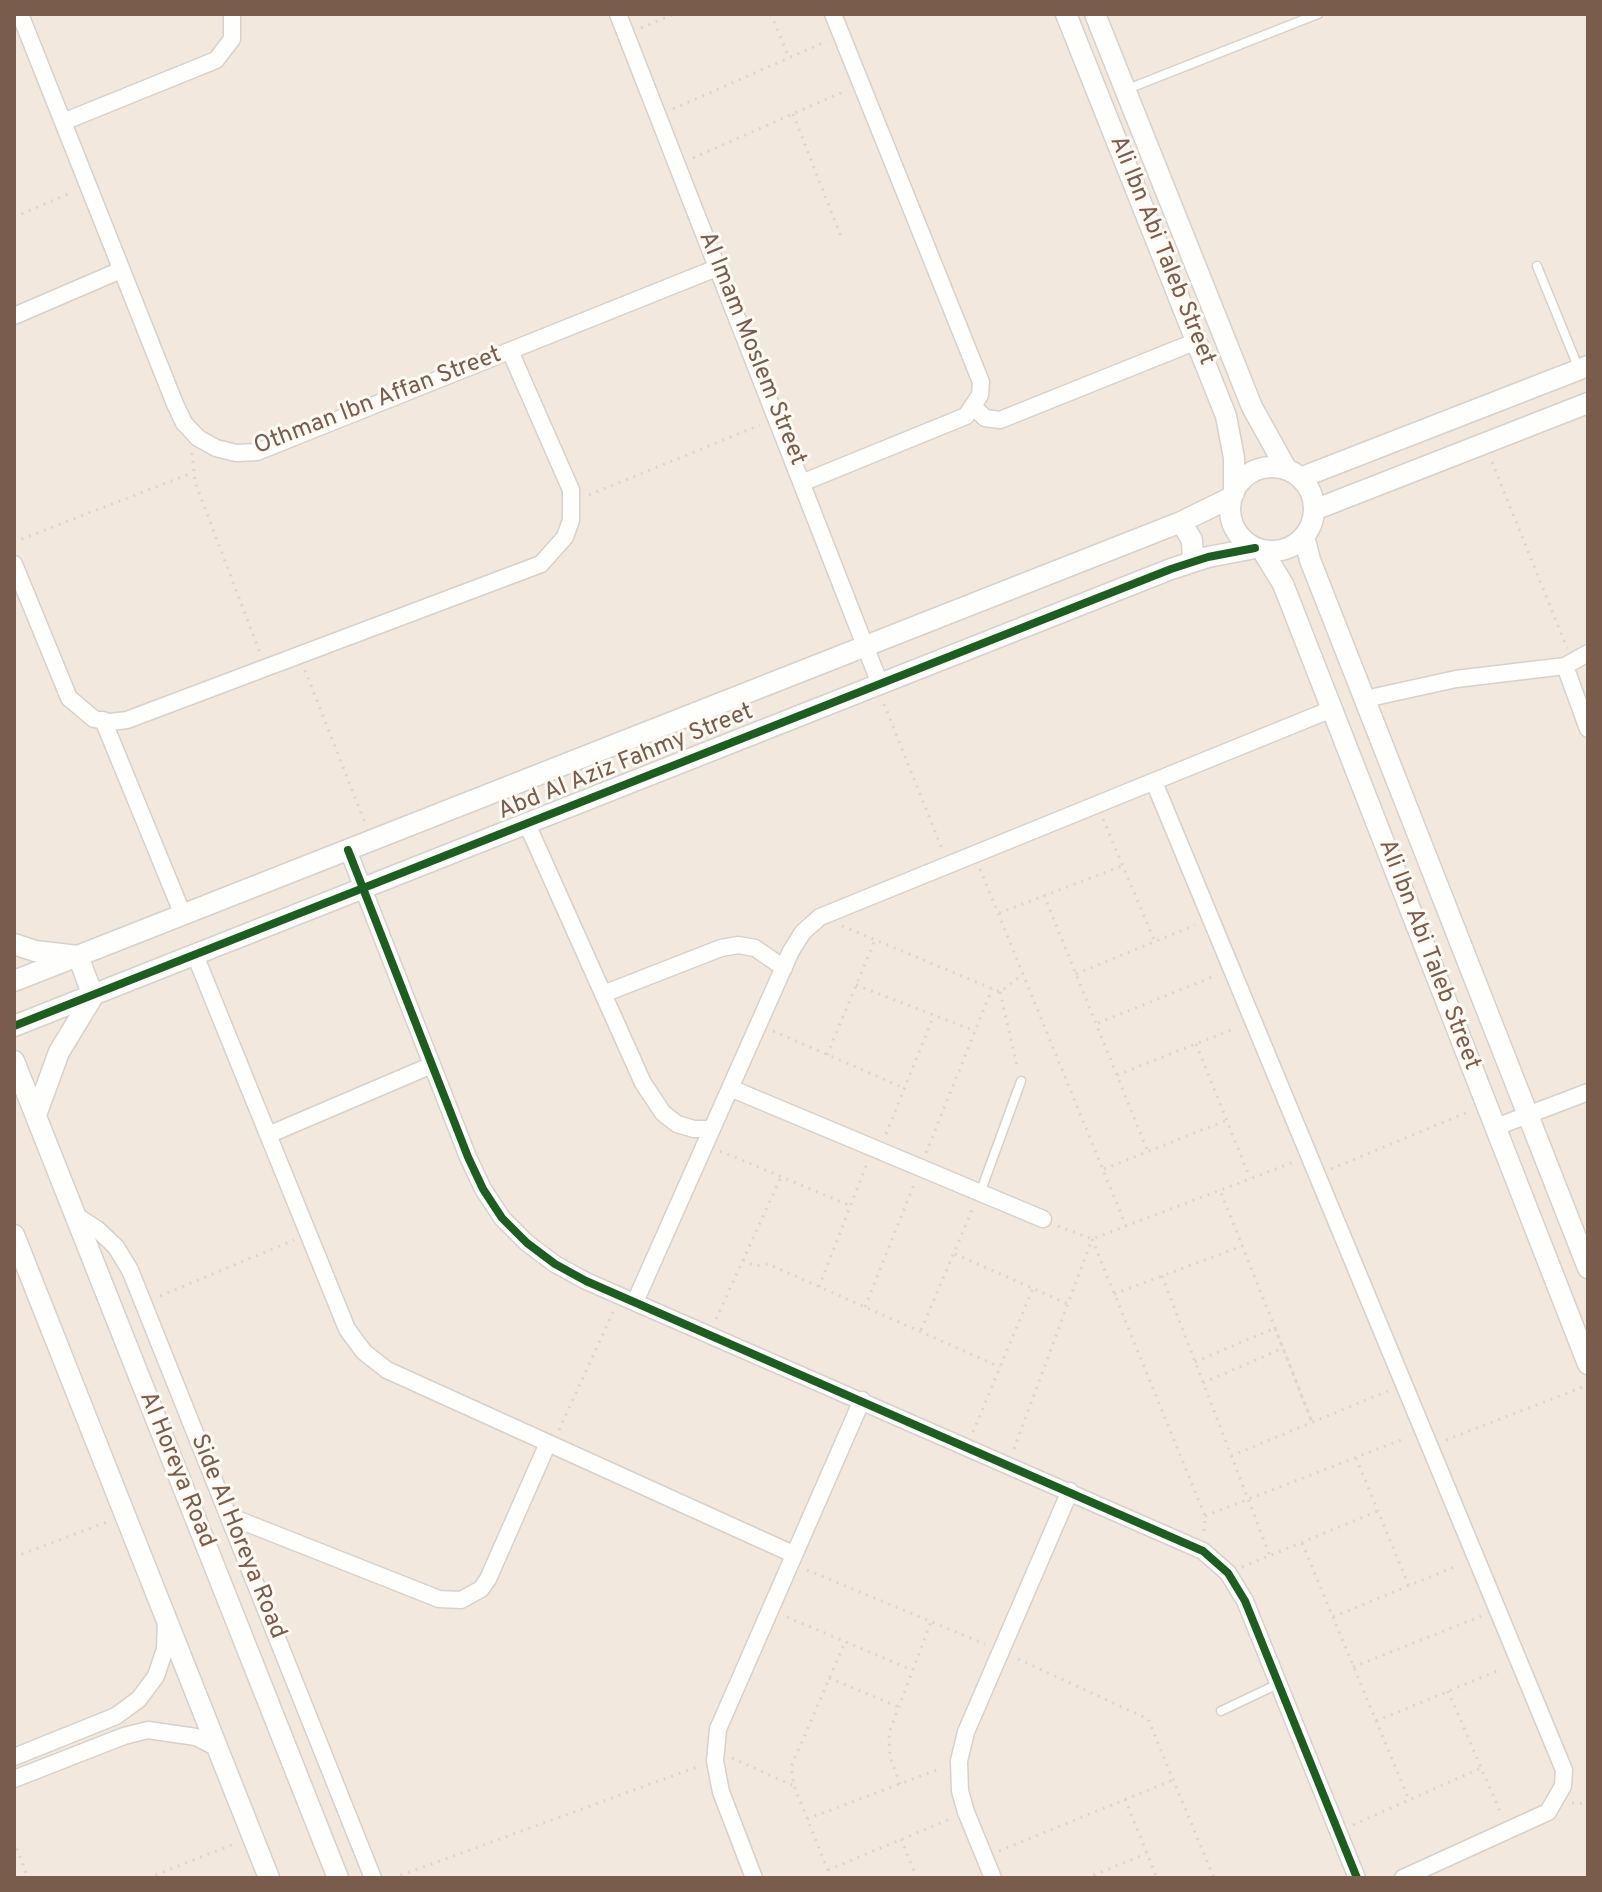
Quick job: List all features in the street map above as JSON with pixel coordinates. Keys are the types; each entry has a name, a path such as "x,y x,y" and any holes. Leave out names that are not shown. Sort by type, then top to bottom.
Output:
{"street":[{"path":"20,14 175,404 184,423 198,438"},
{"path":"63,122 216,60 232,39 232,14"},
{"name":"Al Imam Moslem Street","path":"618,14 804,482 878,685"},
{"path":"804,482 955,423 974,407 981,382 833,14"},
{"path":"1068,19 1095,14"},
{"name":"Ali Ibn Abi Taleb Street","path":"1095,14 1252,407 1293,474"},
{"name":"Ali Ibn Abi Taleb Street","path":"1068,19 1226,416 1234,450 1233,495"},
{"name":"Othman Ibn Affan Street","path":"198,438 216,448 236,453 257,452 719,267"},
{"path":"14,316 121,270"},
{"path":"974,407 985,418 1000,420 1197,341"},
{"path":"14,564 69,698 80,710 103,720 127,720 541,564 565,537 572,502 571,490 510,351"},
{"path":"1293,474 1311,493 1314,510 1304,536 1281,550 1259,549 1234,527 1233,495 1256,471 1293,474 1340,463 1584,368"},
{"path":"1314,510 1588,403"},
{"path":"1226,416 1243,414 1252,407"},
{"path":"1340,463 1341,481 1352,495"},
{"name":"Abd Al Aziz Fahmy Street","path":"14,981 1181,522 1233,495"},
{"path":"1181,522 1192,540 1193,561"},
{"name":"Ali Ibn Abi Taleb Street","path":"1304,536 1321,587 1588,1268"},
{"name":"Ali Ibn Abi Taleb Street","path":"1259,549 1276,570 1289,601 1588,1364"},
{"name":"Abd Al Aziz Fahmy Street","path":"14,1026 1193,561 1259,549"},
{"path":"1289,601 1303,588 1321,587"},
{"path":"1365,699 1456,679 1568,664 1588,653"},
{"path":"1568,664 1588,729"},
{"path":"628,1299 705,1145 784,968 803,932 820,917 1332,709"},
{"path":"103,720 183,915"},
{"path":"1154,782 1564,1770 1563,1786 1548,1812 1403,1878"},
{"path":"527,824 643,1083 663,1113 694,1129 712,1129"},
{"path":"348,850 478,1178 502,1218 527,1243 555,1264 628,1299 1203,1551 1228,1573 1245,1601 1357,1878"},
{"path":"14,944 35,951 78,956 93,996 59,1052 36,1115"},
{"path":"603,994 729,946 755,948 784,968"},
{"path":"195,955 347,1329 364,1352 387,1370 791,1558"},
{"name":"Al Horeya Road","path":"14,1061 338,1878"},
{"path":"268,1135 432,1065"},
{"path":"730,1088 1043,1219"},
{"path":"1496,1127 1588,1092"},
{"name":"Side Al Horeya Road","path":"75,1215 97,1229 116,1247 143,1303 373,1878"},
{"path":"14,1235 269,1878"},
{"path":"754,1878 721,1792 716,1756 718,1729 862,1400"},
{"path":"229,1516 439,1599 461,1600 481,1589 488,1579 550,1444"},
{"path":"993,1878 966,1812 960,1791 959,1761 966,1732 1070,1491"},
{"path":"14,1757 116,1716 139,1699 161,1662 167,1620"},
{"path":"14,1779 124,1736 148,1730 184,1734 217,1748"}],"lane":[{"path":"1125,90 1318,14"},
{"path":"1537,266 1584,368"},
{"path":"979,1194 1021,1081"},
{"path":"1221,1711 1278,1684"}],"path":[{"path":"626,34 674,14"},
{"path":"771,14 789,58"},
{"path":"659,116 842,35"},
{"path":"678,164 862,83"},
{"path":"793,114 842,239"},
{"path":"14,217 88,186"},
{"path":"572,502 778,417"},
{"path":"198,438 192,452 192,473 265,668"},
{"path":"1484,444 1568,664"},
{"path":"14,542 192,473"},
{"path":"299,655 372,840"},
{"path":"878,685 948,865"},
{"path":"1097,805 1155,942"},
{"path":"974,855 1126,1226"},
{"path":"998,913 1122,866"},
{"path":"1044,895 1148,1152"},
{"path":"820,917 1000,992"},
{"path":"1076,974 1210,919"},
{"path":"827,1055 875,940"},
{"path":"1096,1024 1231,969"},
{"path":"1000,992 1023,974"},
{"path":"856,985 975,1031"},
{"path":"865,1307 992,989"},
{"path":"1000,992 1021,1081"},
{"path":"819,1287 934,1015"},
{"path":"1117,1075 1253,1022"},
{"path":"758,1025 904,1088"},
{"path":"1196,1044 1250,1178"},
{"path":"1317,1175 1487,1104"},
{"path":"1103,1170 1227,1120"},
{"path":"705,1145 851,1206"},
{"path":"1043,1219 1092,1239 1309,1156"},
{"path":"709,1334 781,1177"},
{"path":"1220,1190 1312,1422"},
{"path":"921,1332 979,1194"},
{"path":"143,1303 308,1234"},
{"path":"1092,1239 1205,1516 1203,1551"},
{"path":"1009,1464 1092,1239"},
{"path":"1114,1294 1242,1246"},
{"path":"953,1253 1068,1304"},
{"path":"743,1260 755,1266 768,1264 1000,1367"},
{"path":"1162,1276 1270,1556"},
{"path":"967,1446 1033,1288"},
{"path":"550,1444 628,1299"},
{"path":"1195,1362 1275,1328"},
{"path":"1203,1383 1283,1348"},
{"path":"1231,1456 1404,1384"},
{"path":"1205,1516 1356,1458 1426,1439 1588,1385"},
{"path":"1356,1458 1409,1586"},
{"path":"1228,1573 1378,1511"},
{"path":"14,1557 125,1515"},
{"path":"1302,1543 1409,1800"},
{"path":"791,1558 1148,1719 1214,1878"},
{"path":"1333,1617 1476,1559"},
{"path":"768,1609 912,1670"},
{"path":"1353,1667 1497,1610"},
{"path":"900,1784 890,1757 889,1733 931,1622"},
{"path":"831,1878 794,1786 791,1767 845,1642"},
{"path":"1376,1721 1519,1662"},
{"path":"829,1678 899,1707"},
{"path":"1448,1691 1508,1832"},
{"path":"393,1878 716,1756 794,1786"},
{"path":"807,1819 959,1761"},
{"path":"1338,1831 1481,1768"},
{"path":"984,1857 1175,1779"},
{"path":"1125,1799 1157,1878"},
{"path":"828,1870 966,1812"},
{"path":"148,1878 253,1837"},
{"path":"901,1839 917,1878"},
{"path":"14,1841 28,1878"},
{"path":"1086,1878 1147,1854"}],"shaded area":[{"path":"14,14 1588,14 1588,1878 14,1878"}],"cycle path":[{"path":"14,1026 1171,569 1208,557 1255,548"},
{"path":"348,850 468,1157 483,1189 502,1218 527,1243 555,1264 586,1281 1203,1551 1228,1573 1245,1601 1357,1878"}]}
